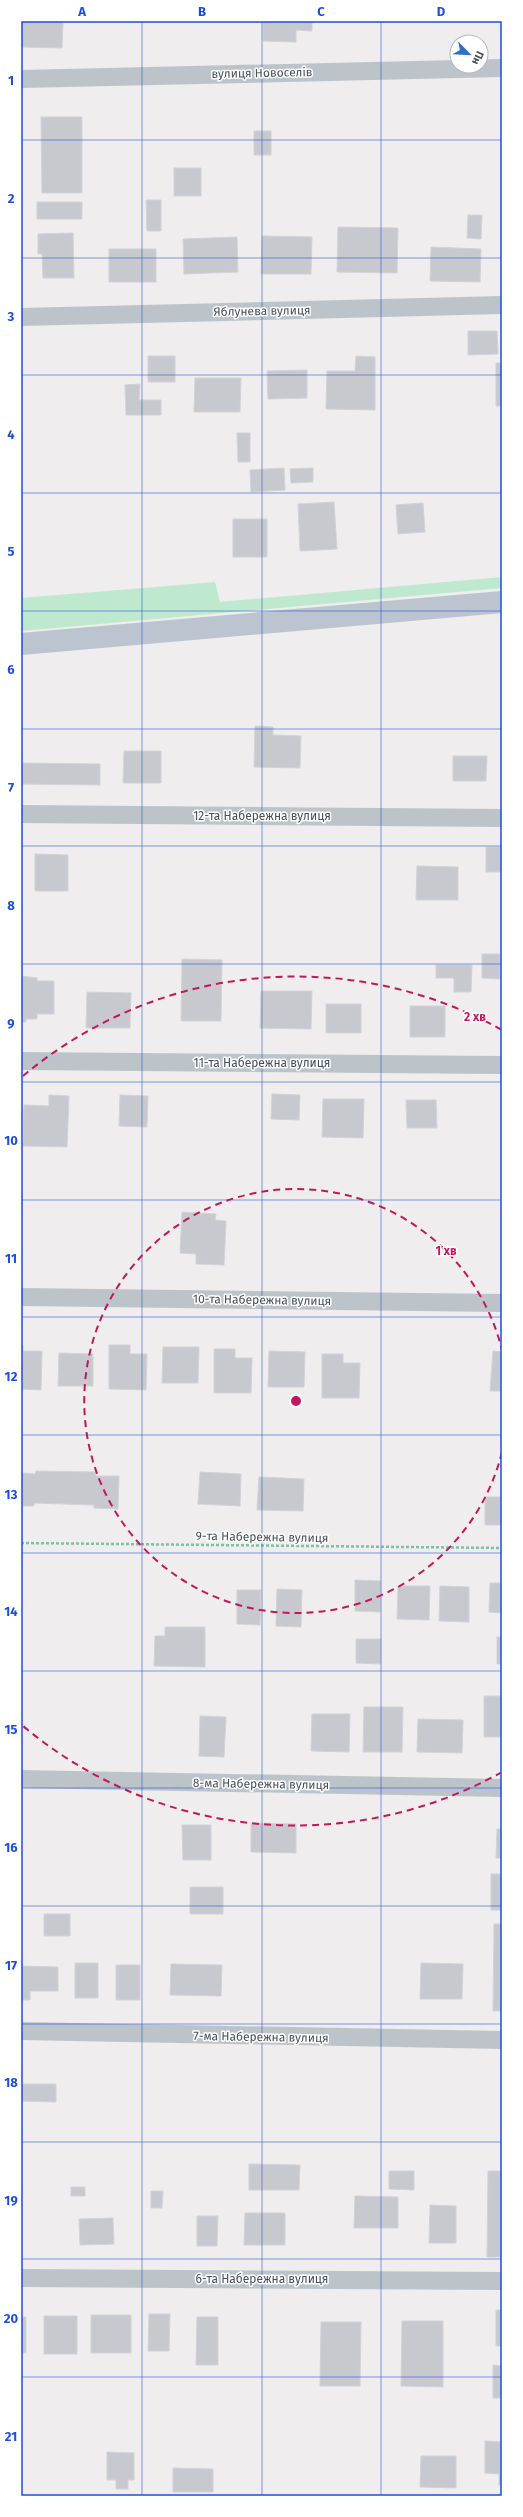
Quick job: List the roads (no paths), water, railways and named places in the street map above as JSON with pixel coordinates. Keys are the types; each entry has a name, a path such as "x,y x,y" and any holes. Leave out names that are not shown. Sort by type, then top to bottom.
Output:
{"street":[{"name":"вулиця Новоселів","path":"21,78 502,68"},
{"name":"Яблунева вулиця","path":"21,317 502,305"},
{"path":"21,644 502,602"},
{"name":"12-та Набережна вулиця","path":"21,814 502,818"},
{"name":"11-та Набережна вулиця","path":"21,1061 502,1065"},
{"name":"10-та Набережна вулиця","path":"21,1297 502,1303"},
{"name":"8-ма Набережна вулиця","path":"21,1779 502,1788"},
{"name":"7-ма Набережна вулиця","path":"21,2031 502,2040"},
{"name":"6-та Набережна вулиця","path":"21,2278 502,2281"}]}
